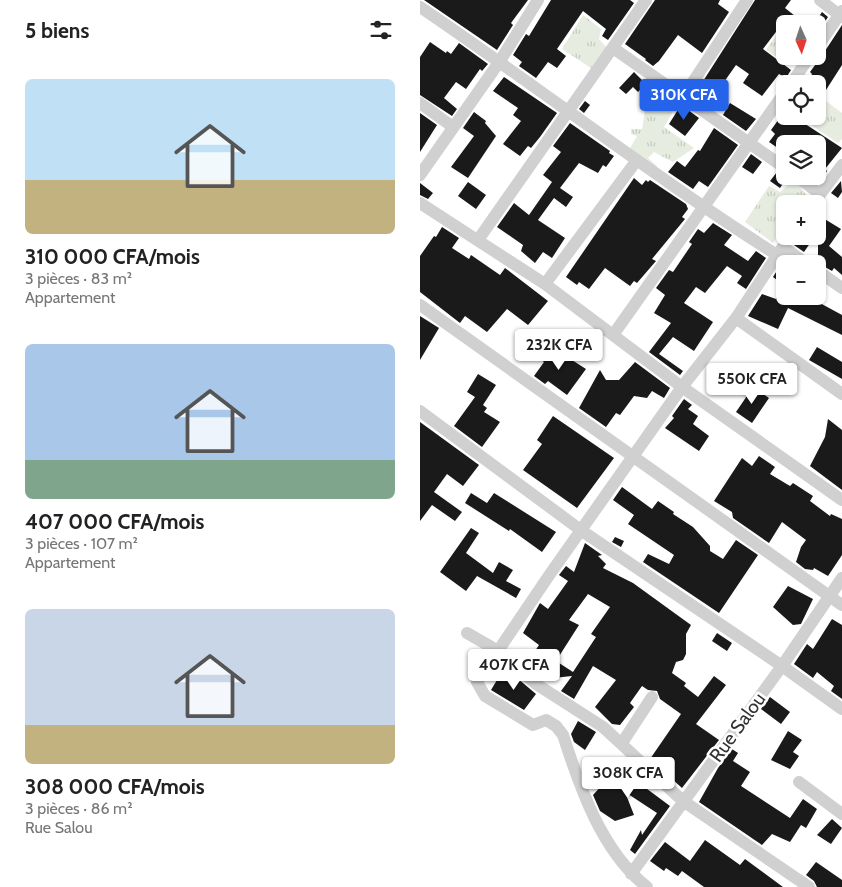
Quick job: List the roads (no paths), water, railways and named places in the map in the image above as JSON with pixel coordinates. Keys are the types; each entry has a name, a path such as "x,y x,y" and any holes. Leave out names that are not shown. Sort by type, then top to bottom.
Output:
{"street":[{"path":"420,174 500,61 538,0"},
{"path":"478,240 570,112 646,0"},
{"path":"683,97 747,0"},
{"path":"820,0 841,14 826,35"},
{"path":"420,6 500,61 704,209 783,246 795,255"},
{"path":"613,48 776,161"},
{"path":"420,103 453,127"},
{"path":"613,335 776,105"},
{"path":"546,284 637,160"},
{"path":"820,195 842,165"},
{"path":"804,185 813,195"},
{"path":"420,203 546,284 682,387 842,500"},
{"path":"647,887 631,874 590,811 563,735 556,726 546,720 534,725 485,696 477,682 480,675 500,652 517,621 682,387 736,318 783,246"},
{"path":"826,277 842,288"},
{"path":"420,305 633,458 842,604"},
{"path":"736,318 842,394"},
{"path":"420,411 582,530 842,709"},
{"name":"Rue Salou","path":"631,874 782,666 842,578"},
{"path":"467,634 500,652 536,684 603,727 683,801 809,887"},
{"path":"622,743 652,697"},
{"path":"799,782 842,814"}]}
